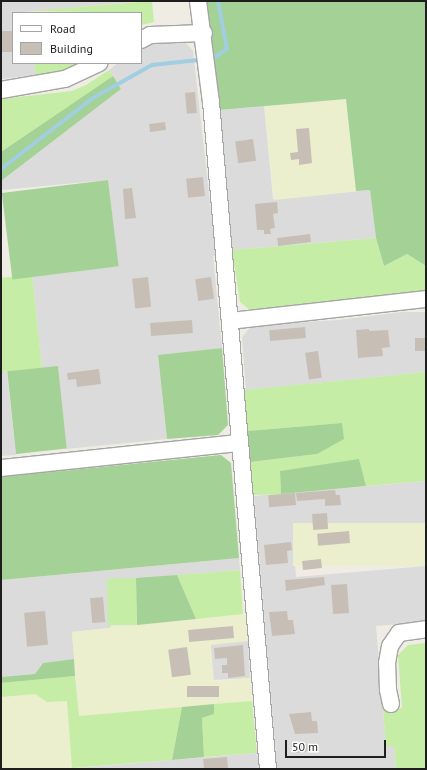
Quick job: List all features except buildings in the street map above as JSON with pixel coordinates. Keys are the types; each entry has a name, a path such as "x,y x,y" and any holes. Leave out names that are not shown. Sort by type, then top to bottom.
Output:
{"street":[{"path":"198,1 204,33 268,769"},
{"path":"142,39 150,35 204,33"},
{"path":"1,90 65,79 97,64"},
{"path":"230,321 426,299"},
{"path":"1,468 240,443"},
{"path":"391,704 388,690 387,663 390,646 399,633 426,629"}],"shaded area":[{"path":"1,1 146,1 12,12 12,64 34,64 36,75 1,79"},
{"path":"183,40 193,51 216,256 213,256 222,348 158,356 167,439 66,449 58,367 42,368 32,274 118,265 108,180 1,190 1,181 121,89 109,70 117,64 142,64 142,48 151,44"},
{"path":"264,106 273,199 370,190 376,238 232,250 219,110"},
{"path":"403,312 426,312 426,372 246,390 242,337 252,325 338,320"},
{"path":"1,372 7,372 16,455 1,456"},
{"path":"426,481 426,523 293,534 296,577 426,566 426,622 376,626 386,746 394,746 396,769 274,769 273,755 276,755 254,496"},
{"path":"239,558 240,570 107,581 111,628 72,632 74,659 43,663 35,674 1,677 1,580"},
{"path":"248,641 250,678 212,680 210,643"},
{"path":"257,753 259,769 65,769"}],"green space":[{"path":"152,1 154,22 142,25 142,12 29,11"},
{"path":"205,1 426,1 426,266 407,254 384,266 376,238 370,190 356,191 346,99 219,110"},
{"path":"34,64 81,64 72,69 36,75"},
{"path":"109,70 113,76 1,152 1,99 72,91 86,85"},
{"path":"113,76 121,89 1,181 1,152"},
{"path":"346,98 356,191 274,200 264,107"},
{"path":"108,180 119,266 12,279 2,193"},
{"path":"376,238 384,266 407,254 426,266 426,293 250,310 240,302 232,250"},
{"path":"32,274 42,368 1,372 1,278"},
{"path":"222,348 228,425 218,435 167,439 158,355"},
{"path":"58,366 67,449 16,454 7,371"},
{"path":"426,372 426,481 366,486 359,460 280,471 281,494 252,495 250,462 317,454 342,423 247,431 243,390"},
{"path":"342,423 344,439 317,454 250,462 247,431"},
{"path":"221,455 231,463 239,558 1,580 1,477"},
{"path":"359,459 366,486 281,494 280,471"},
{"path":"293,523 426,523 426,566 293,566"},
{"path":"240,570 243,614 196,619 177,575"},
{"path":"177,575 196,619 137,625 136,578"},
{"path":"136,578 137,625 108,625 107,579"},
{"path":"245,613 248,641 211,645 214,682 250,678 252,701 79,716 72,632"},
{"path":"426,643 426,769 396,769 394,746 386,746 383,709 402,708 398,655 408,645"},
{"path":"74,659 75,676 1,683 1,677 35,674 43,663"},
{"path":"75,676 79,716 182,707 172,760 72,768 67,701 47,702 35,694 1,697 1,683"},
{"path":"36,694 47,702 68,701 72,768 1,769 1,697"},
{"path":"252,701 257,753 204,757 202,718 214,714 214,704"},
{"path":"214,704 214,714 202,718 204,757 172,760 182,707"}],"waterway":[{"path":"214,58 227,49 218,1"},
{"path":"1,169 93,98 152,65 198,60"}]}
